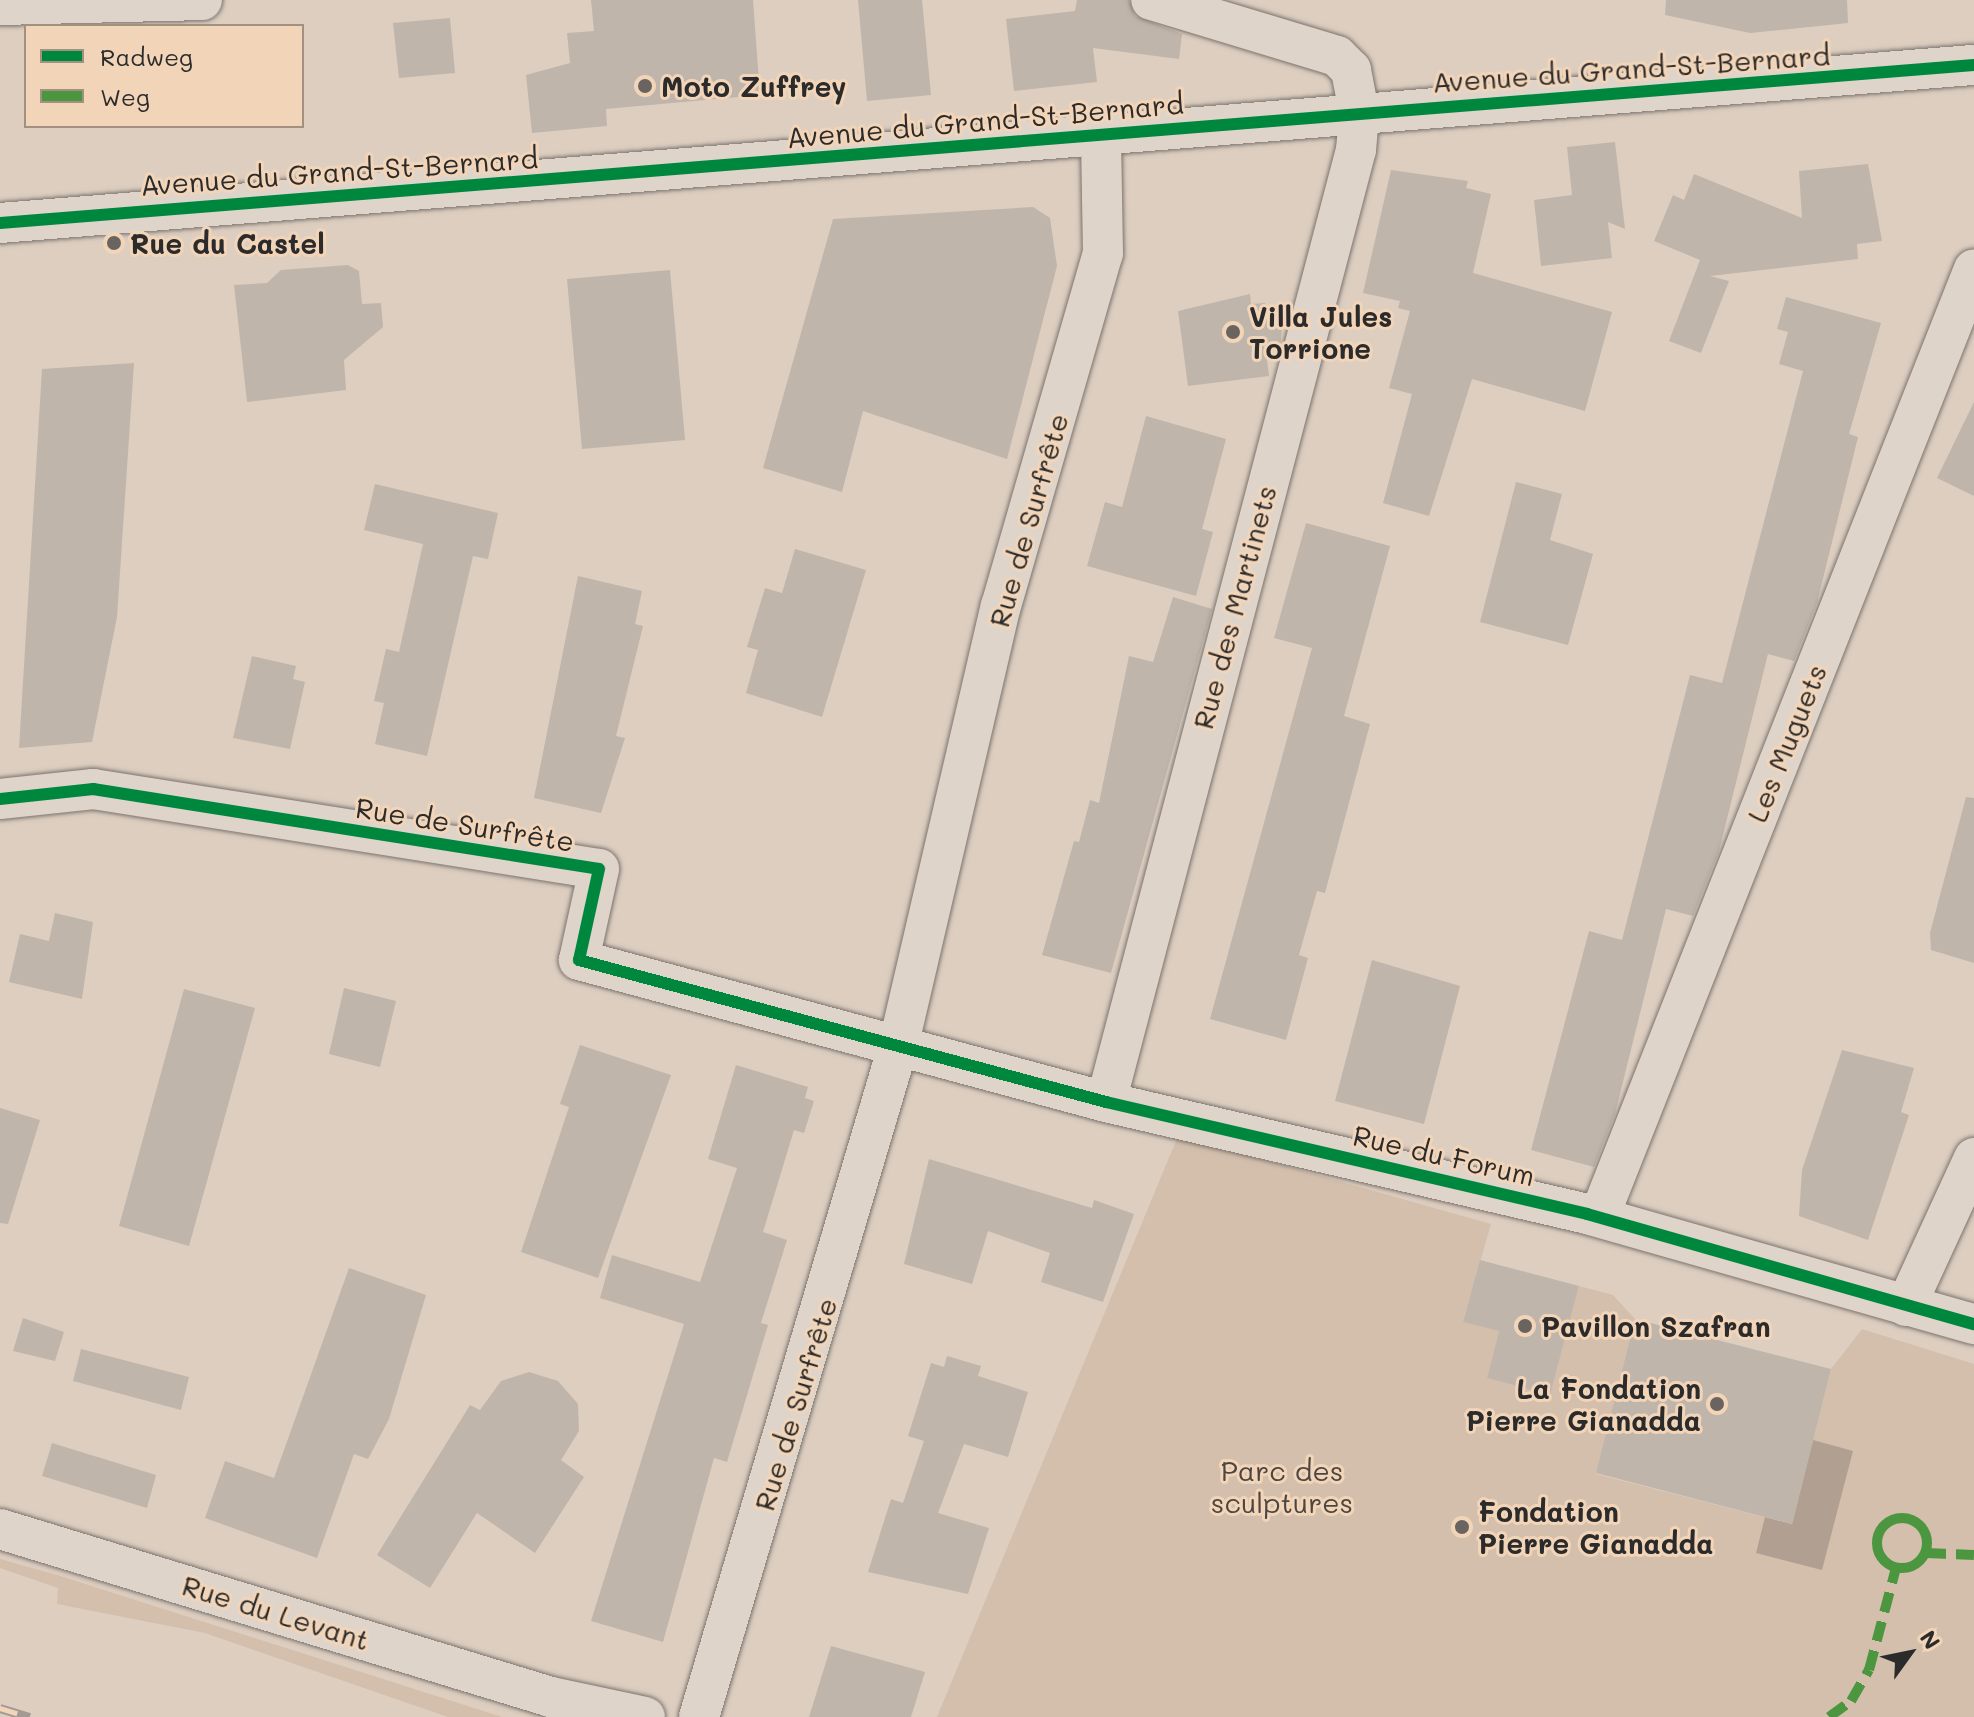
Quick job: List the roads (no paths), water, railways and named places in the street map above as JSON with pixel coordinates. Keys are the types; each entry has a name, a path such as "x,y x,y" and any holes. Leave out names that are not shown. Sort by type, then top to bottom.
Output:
{"street":[{"path":"0,5 202,0"},
{"name":"Rue des Martinets","path":"1106,1102 1356,150 1359,112 1351,70 1337,56 1151,0"},
{"name":"Avenue du Grand-St-Bernard","path":"0,223 1974,65"},
{"name":"Rue de Surfrête","path":"699,1717 899,1043 1001,606 1103,253 1101,136"},
{"name":"Les Muguets","path":"1599,1217 1974,269"},
{"name":"Rue de Surfrête","path":"0,799 93,789 599,869 579,960 899,1043"},
{"name":"Rue du Forum","path":"899,1043 1106,1102 1599,1217 1974,1324"},
{"path":"1906,1306 1974,1158"},
{"name":"Rue du Levant","path":"0,1529 551,1697 645,1717"},
{"name":"Rue du Levant","path":"551,1697 592,1717"}],"railway":[{"path":"0,1708 30,1717"}],"place":[{"name":"Moto Zuffrey","path":"645,86"},
{"name":"Rue du Castel","path":"114,243"},
{"name":"Villa Jules Torrione","path":"1233,332"},
{"name":"Pavillon Szafran","path":"1525,1326"},
{"name":"La Fondation Pierre Gianadda","path":"1717,1404"},
{"name":"Fondation Pierre Gianadda","path":"1462,1527"}],"park label":[{"name":"Parc des sculptures","path":"1282,1486"}]}
